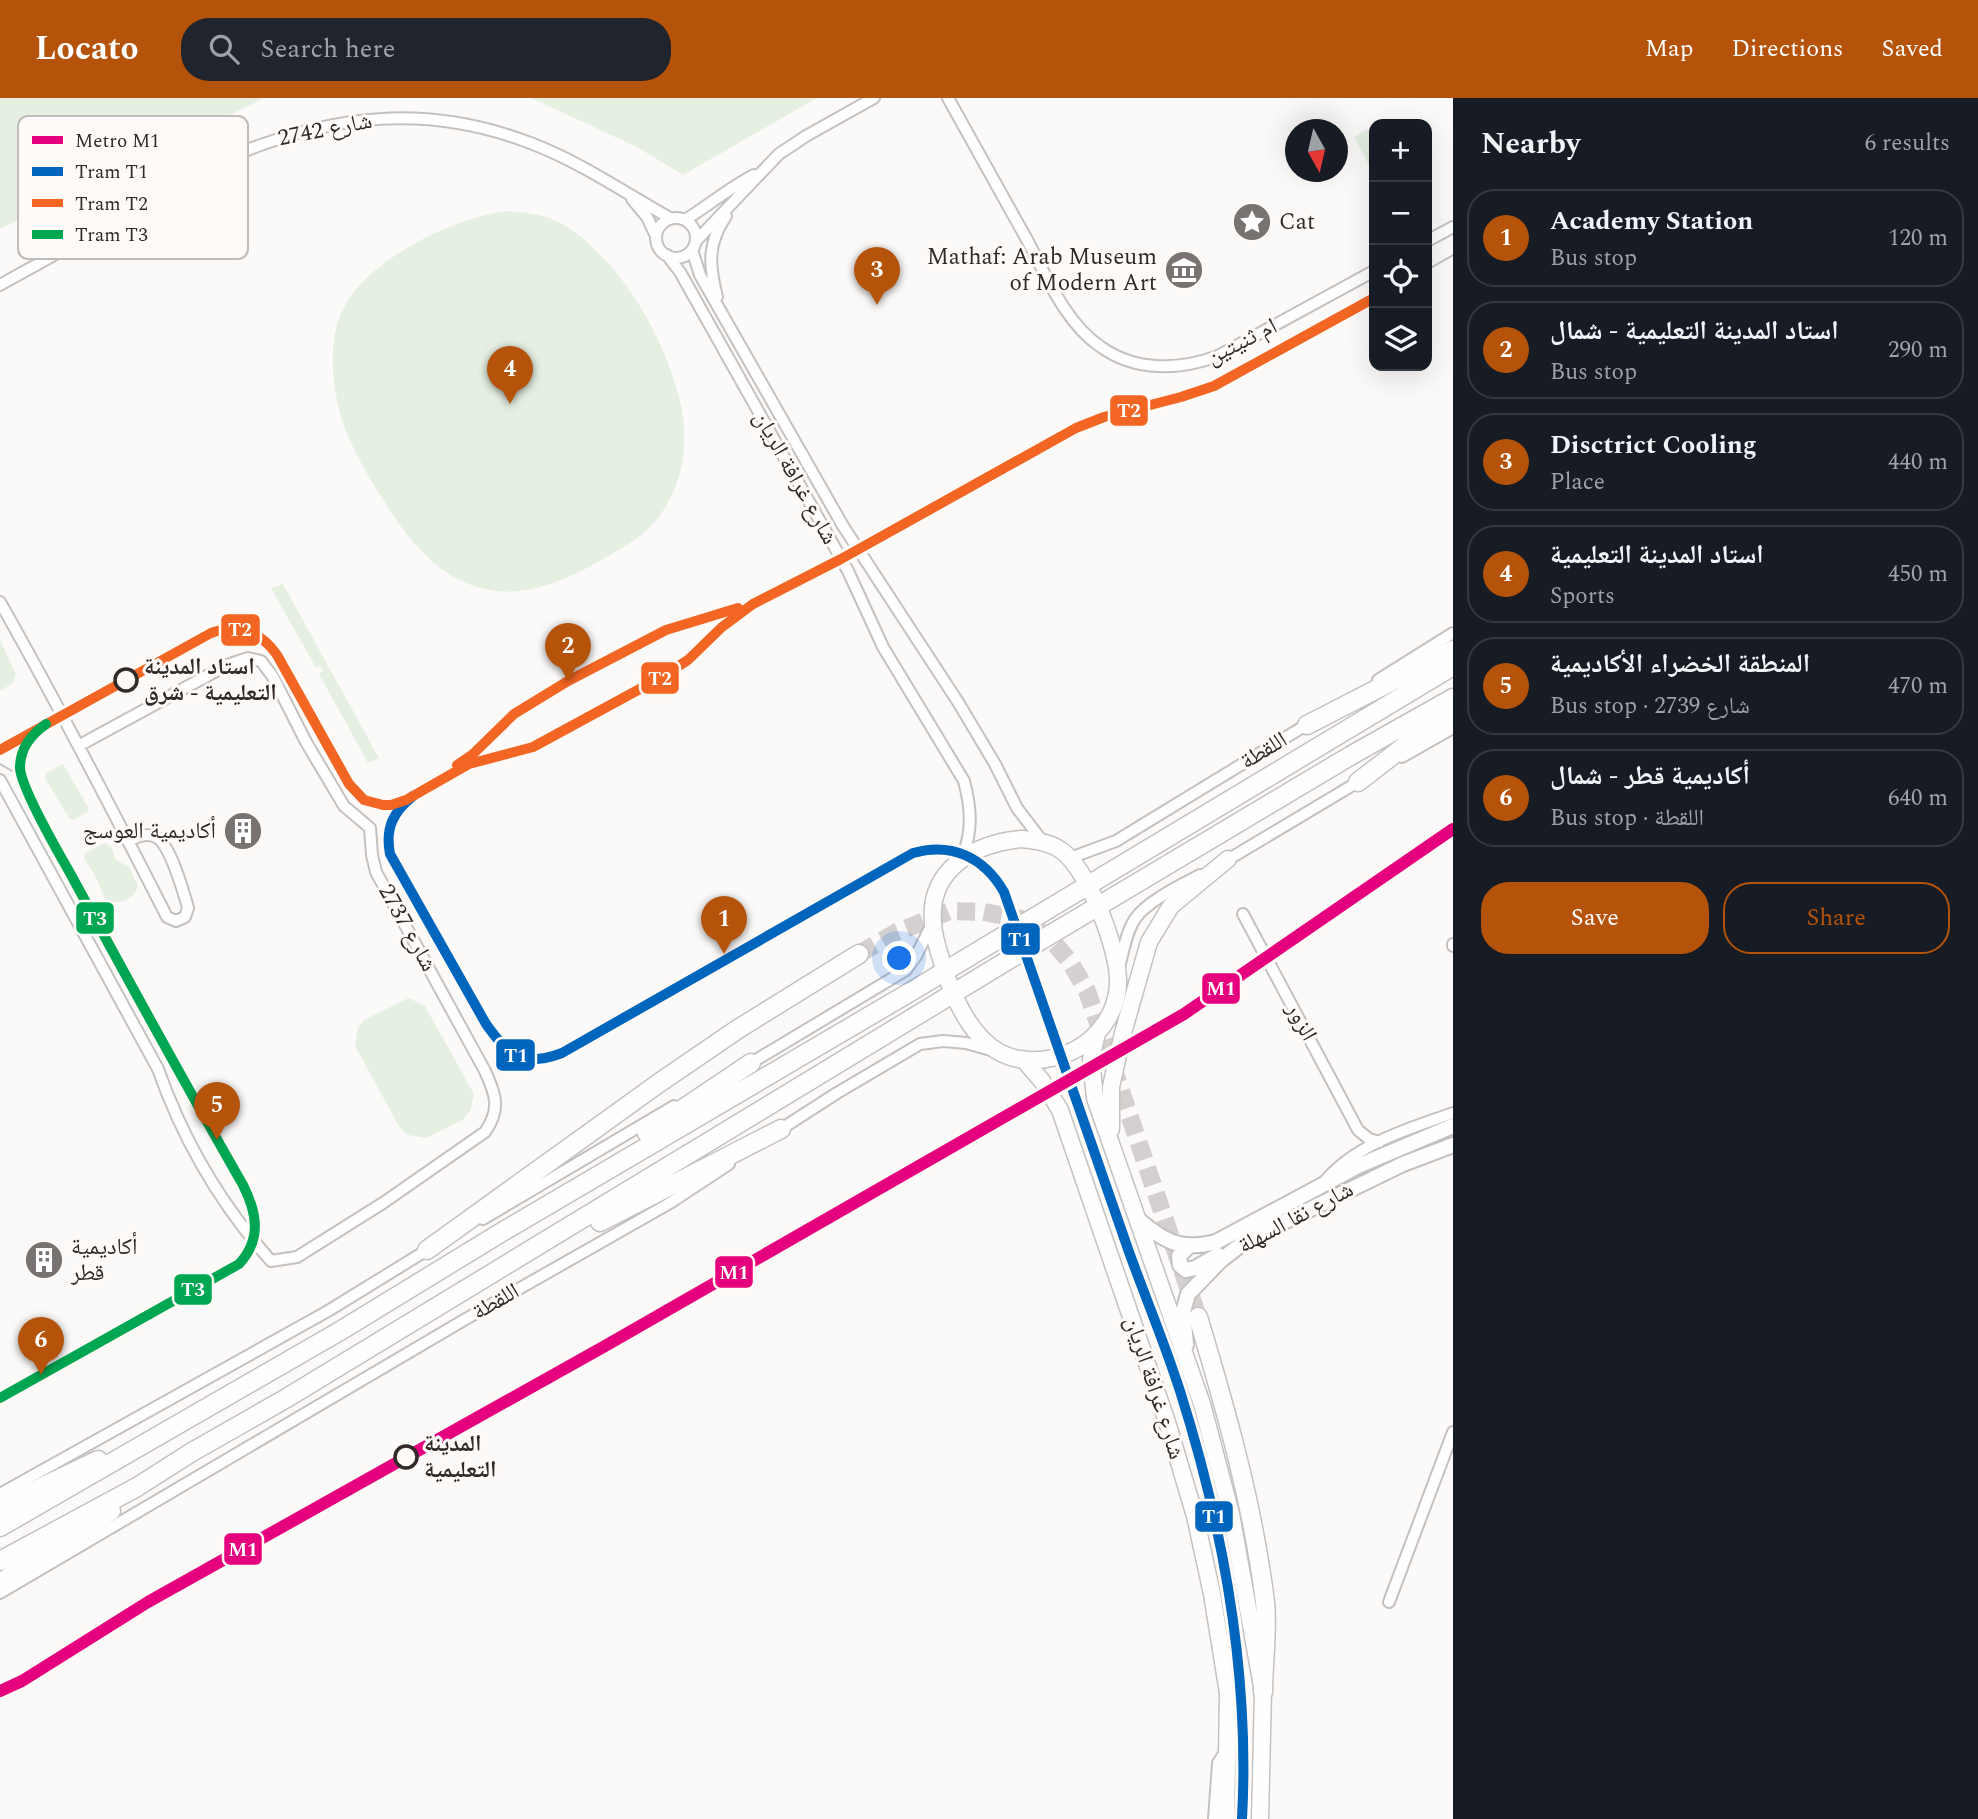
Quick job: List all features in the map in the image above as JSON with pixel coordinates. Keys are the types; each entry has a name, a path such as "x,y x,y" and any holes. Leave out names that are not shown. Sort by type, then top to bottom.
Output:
{"main road":[{"path":"1307,725 1453,650"},
{"name":"اللقطة","path":"0,1527 428,1278 1453,666"},
{"name":"اللقطة","path":"0,1561 137,1487 1098,907 1350,756 1453,698"},
{"path":"1358,782 1453,713"},
{"name":"اللقطة","path":"1022,839 1043,842 1063,851 1081,870 1098,907 1118,974 1118,985 1114,1006 1097,1033 1087,1043 1063,1055 1037,1060 1023,1059 998,1051 971,1026 945,971 932,922 940,886 962,857 1001,841 1022,839"},
{"path":"1110,1139 1111,1087 1149,942 1171,906 1228,859"},
{"path":"427,1250 670,1075 859,954"},
{"name":"شارع غرافة الريان","path":"1097,1033 1091,1059 1091,1080 1095,1098 1202,1404 1231,1514 1263,1692 1260,1819"},
{"name":"شارع غرافة الريان","path":"1023,1059 1042,1081 1060,1110 1167,1422 1191,1504 1212,1594 1228,1693 1226,1819"},
{"path":"428,1278 455,1255 700,1100 751,1063"},
{"path":"445,1302 478,1290 618,1212 781,1129"},
{"path":"1198,1317 1226,1408 1251,1523 1265,1604 1263,1692"},
{"path":"0,1507 203,1411"},
{"path":"0,1583 99,1520 137,1487"}],"street":[{"path":"694,245 694,229 685,220 670,218 663,222 656,236 657,244 667,255 680,257 694,245 779,154 874,98"},
{"name":"ام ثنيتين","path":"948,98 1066,313 1102,348 1131,361 1161,368 1195,365 1218,356 1369,274"},
{"name":"شارع 2742","path":"248,149 312,129 359,121 415,117 494,130 556,155 670,218"},
{"path":"685,220 730,188 760,172"},
{"name":"شارع 2742","path":"629,194 656,236"},
{"name":"شارع غرافة الريان","path":"719,306 709,264 723,219 739,197"},
{"path":"1432,239 1453,227"},
{"name":"شارع غرافة الريان","path":"694,245 700,275 843,526 958,702 995,764 1017,808 1043,842"},
{"name":"شارع غرافة الريان","path":"667,255 680,272 848,571 883,647 964,781 970,801 970,820 967,846 962,857"},
{"name":"شارع 2742","path":"0,285 47,259"},
{"path":"0,602 80,745 128,841 167,916 181,920 188,908 166,847 159,839 149,835 128,841"},
{"name":"اللقطة","path":"1070,858 1116,841 1453,633"},
{"name":"شارع 2737","path":"0,780 158,1069 173,1113 221,1198 244,1231 271,1261 297,1256 383,1203 485,1132 495,1118 494,1092 376,873 370,828 344,806 306,742 273,677 261,661 248,657 227,665 80,745"},
{"name":"اللقطة","path":"1118,974 1128,937 1137,917 1155,901 1453,728"},
{"name":"الزور","path":"1243,914 1358,1130"},
{"name":"اللقطة","path":"0,1494 328,1311 427,1250 906,970 927,936 932,922"},
{"name":"اللقطة","path":"0,1593 464,1320 670,1203 836,1093 920,1044 943,1041 966,1043 998,1051"},
{"name":"شارع نقا السهلة","path":"1319,1188 1336,1167 1357,1152 1453,1113"},
{"name":"شارع نقا السهلة","path":"1188,1247 1202,1246 1232,1235 1358,1166 1453,1126"},
{"path":"1358,1130 1369,1139 1379,1142"},
{"path":"1357,1152 1358,1130"},
{"name":"شارع نقا السهلة","path":"1192,1375 1183,1312 1188,1294 1221,1260 1247,1240 1403,1164 1453,1145"},
{"path":"1139,1220 1167,1240 1188,1247 1179,1256 1179,1262 1186,1270 1247,1240"},
{"path":"1390,1602 1453,1432"},
{"path":"1214,1819 1218,1763 1227,1749"}],"green space":[{"path":"0,98 264,98 228,116 18,116 18,220 0,229"},
{"path":"531,98 817,98 683,175 637,147"},
{"path":"1369,129 1369,165 1354,137"},
{"path":"509,211 530,213 558,221 585,240 622,279 638,302 664,352 680,401 684,442 682,463 669,501 658,518 644,532 612,554 561,580 526,590 507,592 472,585 441,568 415,544 393,516 360,462 342,420 334,379 333,349 343,309 356,289 383,264 437,232 472,219"},
{"path":"283,584 379,758 368,763 319,674 323,671 320,666 316,668 271,588"},
{"path":"0,640 16,674 12,684 0,691"},
{"path":"63,764 88,807 88,812 73,820 69,818 45,778 46,773"},
{"path":"105,843 111,846 116,860 129,867 138,886 130,898 121,902 107,901 84,859 85,853"},
{"path":"409,998 425,1006 474,1094 471,1109 464,1119 426,1138 408,1135 400,1128 355,1046 358,1028 364,1020"}],"tunnel":[{"path":"859,954 897,932 950,911 984,912 1021,919 1049,937 1070,962 1087,991 1198,1317"}],"tram line":[{"path":"1432,267 1453,255"},
{"name":"T2","path":"0,750 211,633 240,630 264,640 277,655 349,784 364,800 391,805 406,800 469,764 533,747 660,678 688,660 722,627 753,604 841,559 1076,428 1104,417 1214,386 1369,301"},
{"path":"588,717 688,660 722,627 753,604 841,559 1076,428 1104,417 1214,386 1367,302"},
{"path":"568,681 666,630 741,606"},
{"name":"T2","path":"457,765 473,754 514,714 568,681 666,630 738,608"},
{"name":"T3","path":"0,1398 239,1264 251,1245 255,1226 252,1206 243,1185 49,836 27,790 20,768 22,754 31,737 46,724"},
{"path":"423,790 465,760"},
{"path":"0,764 14,772 23,783"},
{"path":"413,796 400,808 392,821 390,854 480,1015 504,1048 524,1060 538,1061 549,1058 577,1047 643,1007"},
{"name":"T1","path":"413,796 400,808 392,821 390,854 486,1024 502,1044 526,1059 562,1053 913,853 927,850 953,851 976,861 996,880 1004,892 1129,1252 1174,1373 1196,1443 1221,1549 1238,1657 1242,1710 1242,1819"},
{"path":"682,984 772,932"},
{"path":"1103,1164 1182,1389 1219,1521 1243,1662 1249,1819"}],"metro line":[{"name":"M1","path":"0,1691 22,1681 148,1602 605,1346 1184,1014 1453,829"}],"place":[{"name":"Cat","path":"1252,222"},
{"name":"Mathaf: Arab Museum of Modern Art","path":"1184,270"},
{"name":"Disctrict Cooling","path":"877,305"},
{"name":"استاد المدينة التعليمية","path":"510,404"},
{"name":"استاد المدينة التعليمية - شرق","path":"126,680"},
{"name":"استاد المدينة التعليمية - شمال","path":"568,681"},
{"name":"أكاديمية العوسج","path":"243,831"},
{"name":"Academy Station","path":"724,954"},
{"name":"المنطقة الخضراء الأكاديمية","path":"217,1140"},
{"name":"أكاديمية قطر","path":"44,1260"},
{"name":"أكاديمية قطر - شمال","path":"41,1375"},
{"name":"المدينة التعليمية","path":"406,1457"}]}
